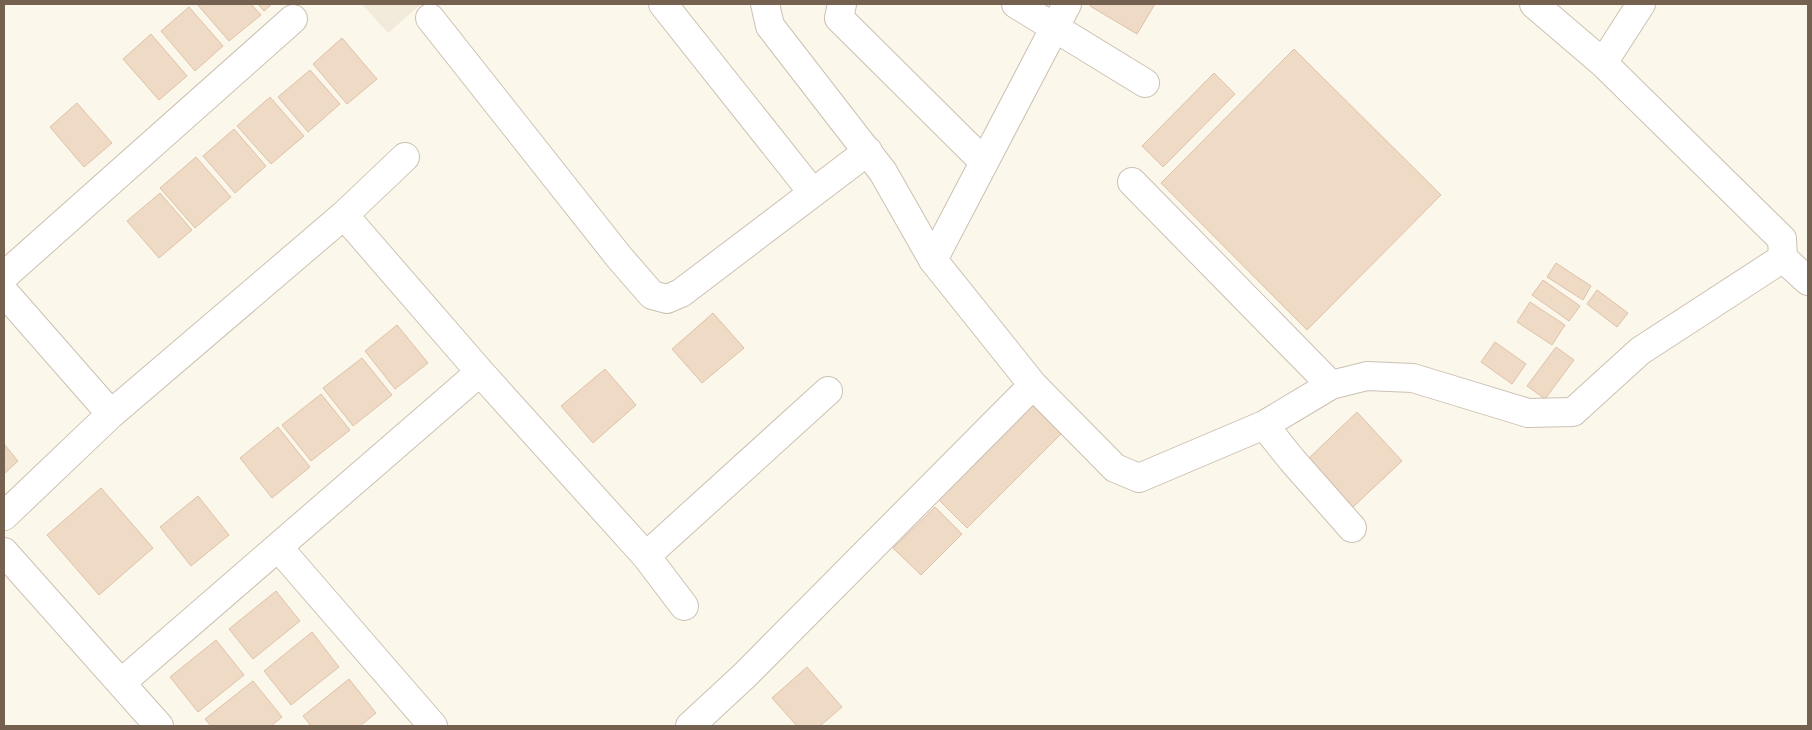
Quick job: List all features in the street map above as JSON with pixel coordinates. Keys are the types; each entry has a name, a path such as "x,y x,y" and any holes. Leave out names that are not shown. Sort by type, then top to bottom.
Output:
{"street":[{"path":"663,4 813,193"},
{"path":"765,4 770,26 884,172 934,260 1033,385 1115,468 1139,478 1264,425 1332,385 1367,376 1414,378 1528,413 1573,412 1640,352 1783,258"},
{"path":"842,4 839,18 984,162"},
{"path":"1016,4 1145,83"},
{"path":"934,260 1053,28 1068,4"},
{"path":"1534,4 1603,63 1782,239 1783,258 1808,281"},
{"path":"1603,63 1641,4"},
{"path":"430,18 619,257 652,295 666,298 681,293 868,151"},
{"path":"4,276 293,19"},
{"path":"4,516 111,414 344,215 405,157"},
{"path":"1132,182 1332,385"},
{"path":"344,215 480,372 646,556 684,606"},
{"path":"4,292 111,414"},
{"path":"121,683 480,372"},
{"path":"690,726 744,676 1033,385"},
{"path":"646,556 828,390"},
{"path":"1264,425 1352,528"},
{"path":"278,547 433,726"},
{"path":"4,552 159,726"}],"shaded area":[{"path":"362,4 421,4 388,33"}],"building":[{"path":"197,4 251,4 261,15 229,41"},
{"path":"258,4 272,4 264,11"},
{"path":"1092,4 1155,4 1137,34 1090,6"},
{"path":"189,7 223,46 195,71 161,31"},
{"path":"151,34 187,76 159,100 123,59"},
{"path":"342,38 377,79 347,104 313,64"},
{"path":"1294,49 1441,195 1307,330 1161,183"},
{"path":"310,70 340,104 308,132 278,97"},
{"path":"1214,73 1235,94 1163,167 1142,146"},
{"path":"270,97 304,136 271,164 237,126"},
{"path":"77,103 112,143 84,167 50,127"},
{"path":"234,129 266,166 235,193 203,156"},
{"path":"196,157 231,197 195,228 160,188"},
{"path":"160,193 192,230 159,258 127,221"},
{"path":"1556,263 1591,286 1583,300 1547,277"},
{"path":"1543,280 1580,306 1569,321 1532,295"},
{"path":"1597,290 1628,313 1617,327 1587,304"},
{"path":"1530,302 1565,325 1552,345 1517,322"},
{"path":"713,313 744,348 702,383 672,349"},
{"path":"397,325 428,363 395,389 365,351"},
{"path":"1495,342 1526,364 1512,384 1481,362"},
{"path":"1556,347 1574,360 1545,399 1527,386"},
{"path":"362,358 392,395 353,426 323,388"},
{"path":"605,369 636,405 593,443 561,406"},
{"path":"321,394 350,430 311,461 282,425"},
{"path":"1032,405 1061,434 967,528 938,499"},
{"path":"1357,412 1402,461 1353,507 1308,459"},
{"path":"278,427 310,467 272,498 240,458"},
{"path":"4,444 18,461 4,474"},
{"path":"101,488 153,548 99,595 47,535"},
{"path":"198,496 229,535 191,566 160,527"},
{"path":"935,507 962,534 921,575 893,548"},
{"path":"276,591 300,621 253,659 229,629"},
{"path":"312,632 339,667 291,705 264,671"},
{"path":"216,640 244,675 198,712 170,677"},
{"path":"807,667 842,707 820,726 797,726 772,698"},
{"path":"349,679 376,713 360,726 311,726 303,716"},
{"path":"253,681 282,717 271,726 211,726 205,719"}]}
